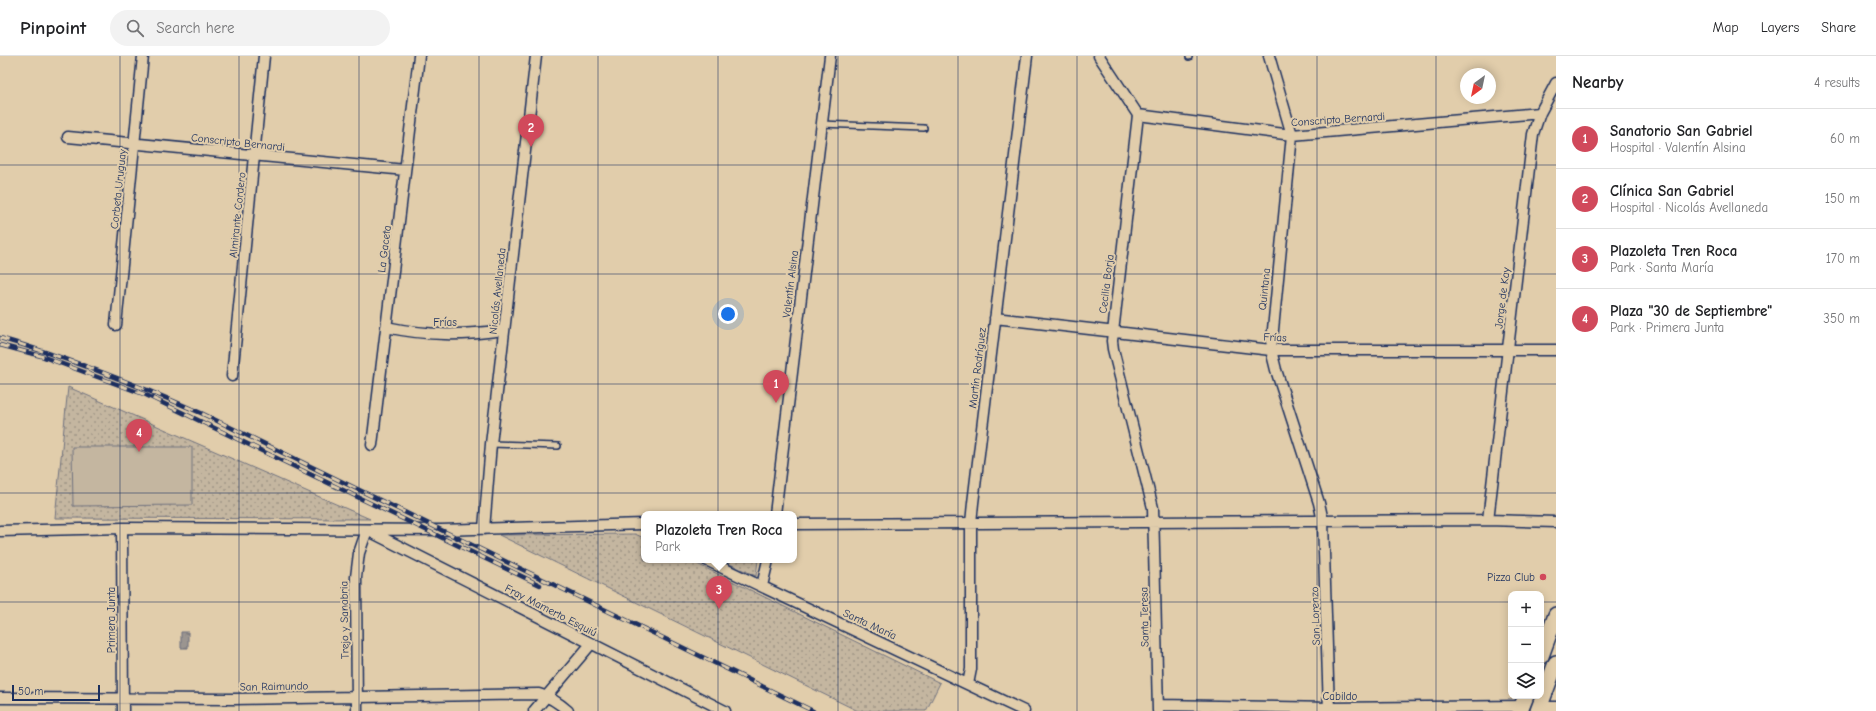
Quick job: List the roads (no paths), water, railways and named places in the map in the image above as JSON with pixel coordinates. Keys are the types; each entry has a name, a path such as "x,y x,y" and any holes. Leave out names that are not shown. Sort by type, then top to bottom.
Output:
{"main road":[{"path":"1544,648 1556,615"},
{"path":"1539,709 1556,663"}],"street":[{"name":"Corbeta Uruguay","path":"116,324 143,56"},
{"name":"Almirante Cordero","path":"232,376 256,156 264,56"},
{"name":"La Gaceta","path":"372,446 419,56"},
{"name":"Nicolás Avellaneda","path":"484,529 504,330 536,56"},
{"name":"Valentín Alsina","path":"775,511 830,56"},
{"name":"Martín Rodríguez","path":"968,684 971,669 971,523 1027,56"},
{"path":"1099,56 1138,115"},
{"name":"Quintana","path":"1269,56 1292,135 1271,350 1276,370 1319,503 1323,521"},
{"name":"Jorge de Kay","path":"1488,520 1533,134 1540,113 1556,83"},
{"name":"Conscripto Bernardi","path":"1138,115 1292,135 1540,113"},
{"name":"Cecilia Borja","path":"1138,115 1113,332 1113,349 1152,508 1154,523"},
{"name":"Conscripto Bernardi","path":"68,137 405,170"},
{"name":"Frías","path":"995,318 1271,350 1556,350"},
{"name":"Frías","path":"386,327 432,335 504,330"},
{"path":"797,524 1488,520 1556,522"},
{"name":"San Lorenzo","path":"1323,521 1330,710"},
{"name":"Santa Teresa","path":"1154,523 1158,708"},
{"path":"628,524 641,530"},
{"path":"0,531 122,528 367,530 484,529 641,524"},
{"name":"Primera Junta","path":"122,528 123,711"},
{"name":"Fray Mamerto Esquiú","path":"367,530 725,711"},
{"name":"Trejo y Sanabria","path":"357,711 356,577 359,553 367,530"},
{"name":"Santa María","path":"712,563 1024,711"},
{"path":"762,586 767,563"},
{"path":"534,711 591,644"},
{"name":"San Raimundo","path":"0,698 234,699 539,694 547,696"},
{"path":"547,696 568,711"},
{"name":"Cabildo","path":"1158,708 1330,710 1523,704"},
{"path":"1539,709 1556,707"}],"lane":[{"path":"821,124 924,128"},
{"path":"492,444 558,446"}],"water":[{"path":"181,632 188,632 188,648 181,648"}],"railway":[{"path":"0,338 102,372 201,413 813,711"},
{"path":"0,345 41,356 146,395 540,585"}],"place":[{"name":"Clínica San Gabriel","path":"531,147"},
{"name":"Sanatorio San Gabriel","path":"776,403"},
{"name":"Plaza \"30 de Septiembre\"","path":"139,452"},
{"name":"Pizza Club","path":"1543,577"},
{"name":"Plazoleta Tren Roca","path":"719,609"}]}
